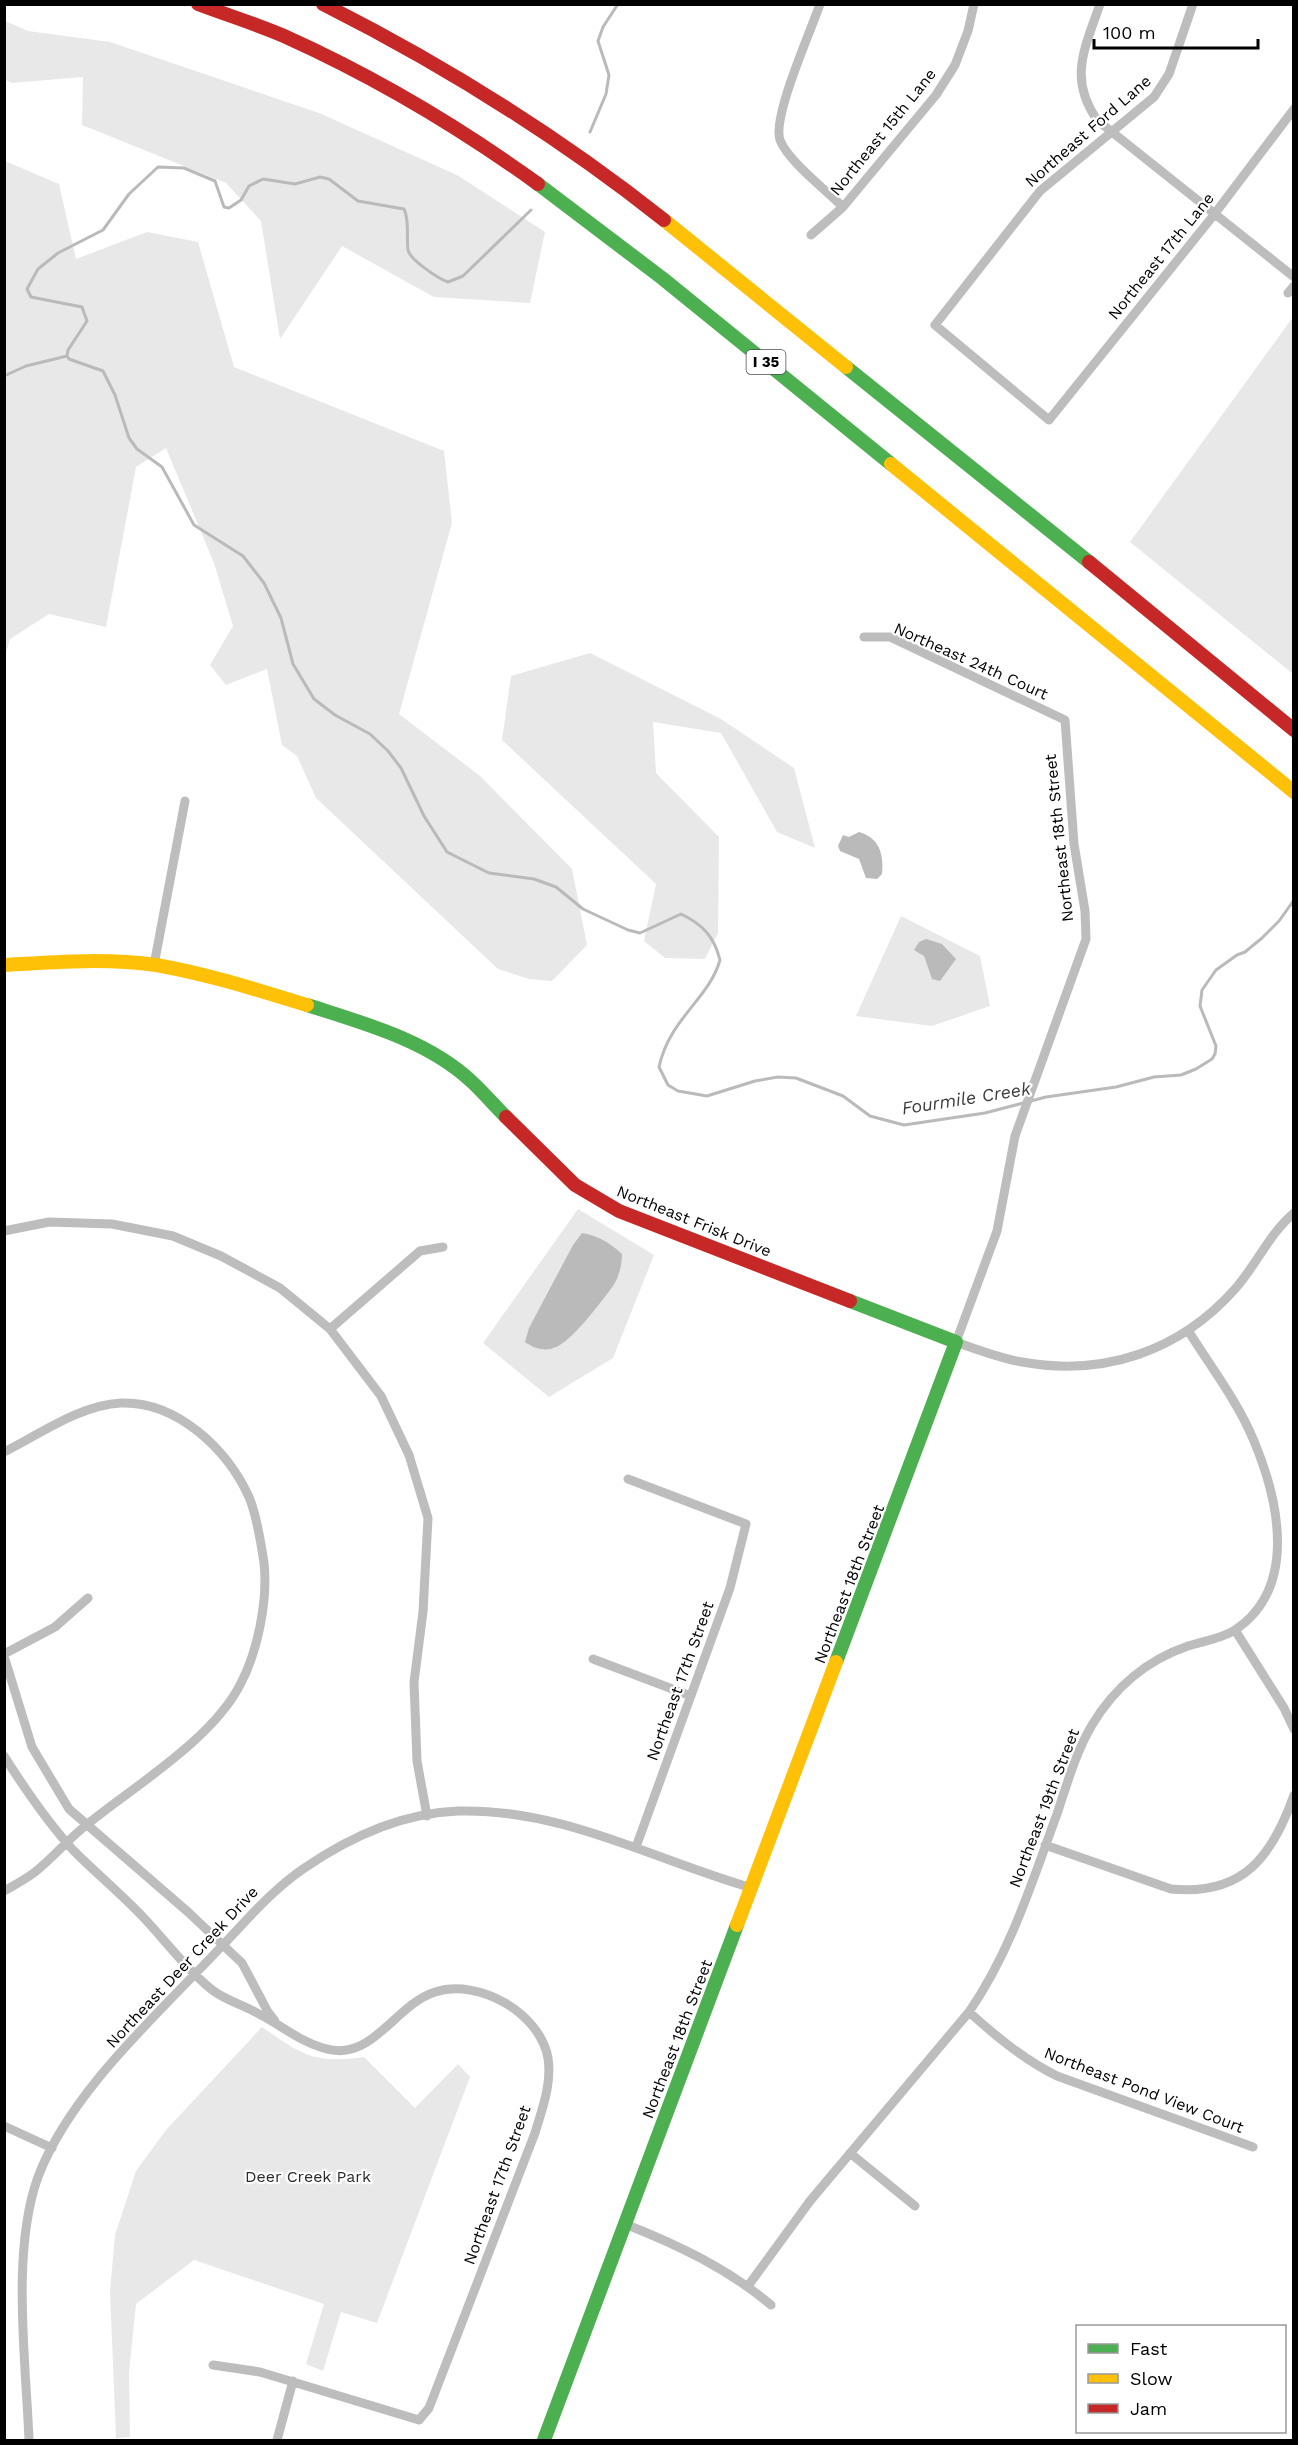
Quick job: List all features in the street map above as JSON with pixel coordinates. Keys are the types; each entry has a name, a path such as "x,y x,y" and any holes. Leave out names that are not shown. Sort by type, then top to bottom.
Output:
{"main road":[{"name":"I 35","path":"198,4 259,26 330,59 438,118 512,164 693,302 1291,791"},
{"path":"323,4 473,83 594,165 793,322 1293,730"},
{"name":"Northeast Frisk Drive","path":"4,966 69,961 154,965 223,980 376,1027 417,1045 469,1079 546,1159 596,1199 619,1211 956,1342"},
{"name":"Northeast 18th Street","path":"544,2440 956,1342"}],"street":[{"path":"820,4 778,119 780,140 791,155 843,207"},
{"name":"Northeast 15th Lane","path":"811,235 843,207 936,95 955,65 968,31 974,4"},
{"path":"1100,4 1081,61 1080,84 1086,104 1097,120 1213,216 1293,277"},
{"name":"Northeast Ford Lane","path":"1049,420 935,325 1040,191 1112,134 1154,97 1163,86 1193,4"},
{"name":"Northeast 17th Lane","path":"1049,420 1213,216 1293,109"},
{"name":"Northeast 24th Court","path":"864,637 890,637 1065,720"},
{"name":"Northeast 18th Street","path":"956,1342 997,1231 1015,1136 1044,1052 1067,998 1086,939 1085,911 1074,844 1065,720"},
{"path":"154,965 185,801"},
{"name":"Northeast Frisk Drive","path":"956,1342 1022,1362 1087,1366 1131,1358 1189,1332 1237,1287 1274,1232 1293,1213"},
{"path":"4,1231 59,1222 112,1224 173,1236 221,1256 280,1288 330,1329 381,1396 409,1455 428,1518 423,1612 414,1682 417,1761 427,1816"},
{"path":"330,1329 420,1251 443,1248"},
{"name":"Northeast 19th Street","path":"748,2286 810,2201 969,2012 1001,1961 1082,1743 1092,1725 1119,1689 1134,1675 1162,1657 1235,1630 1256,1611 1274,1583 1281,1553 1278,1518 1254,1441 1189,1332"},
{"path":"4,1452 88,1410 121,1403 159,1409 196,1427 224,1459 249,1497 264,1565 262,1605 254,1647 241,1683 219,1714 179,1753 86,1824 36,1872 4,1891"},
{"name":"Northeast 17th Street","path":"628,1479 746,1524 730,1588 636,1847"},
{"path":"4,1655 55,1627 88,1598"},
{"path":"1235,1630 1284,1708 1293,1729"},
{"name":"Northeast 17th Street","path":"4,1655 32,1746 69,1809 188,1912 242,1964 267,2012 279,2025"},
{"path":"594,1659 691,1696"},
{"name":"Northeast 17th Street","path":"4,1756 31,1798 67,1842 128,1901 195,1975 213,1991 279,2025 299,2039 325,2049 352,2049 370,2042 405,2009 435,1992 461,1990 488,1995 519,2012 540,2034 548,2058 548,2090 535,2133 429,2408 419,2420 293,2381"},
{"path":"1046,1845 1171,1888 1191,1891 1210,1888 1240,1877 1265,1854 1280,1830 1293,1795"},
{"name":"Northeast Deer Creek Drive","path":"29,2440 23,2290 25,2236 38,2178 62,2126 96,2081 262,1902 310,1864 369,1831 456,1811 540,1817 636,1847 752,1888"},
{"name":"Northeast Pond View Court","path":"969,2012 1010,2048 1041,2068 1080,2085 1253,2148"},
{"path":"4,2126 52,2148"},
{"path":"850,2153 915,2206"},
{"path":"625,2224 694,2253 748,2286 771,2305"},
{"path":"213,2365 260,2372 293,2381 277,2440"}],"green space":[{"path":"5,21 28,31 110,42 319,113 457,175 545,232 530,303 434,297 342,246 280,339 261,221 226,183 82,125 83,77 12,83 5,80"},
{"path":"5,161 59,184 76,259 147,232 198,242 234,367 444,451 452,523 399,714 480,776 572,869 587,945 552,981 529,979 498,969 316,798 297,756 282,745 267,669 226,685 210,665 233,626 214,563 166,448 136,467 106,627 49,614 10,639 5,656"},
{"path":"1293,317 1294,674 1130,542"},
{"path":"590,653 721,719 794,768 815,848 777,832 721,733 653,722 656,773 719,837 718,933 705,959 665,958 644,941 656,884 502,740 511,676"},
{"path":"901,916 980,956 990,1006 932,1026 856,1016"},
{"path":"578,1209 654,1255 613,1358 549,1397 483,1343"},
{"name":"Deer Creek Park","path":"262,2027 309,2055 333,2059 364,2057 415,2108 458,2064 470,2077 377,2323 341,2312 323,2371 306,2364 324,2304 194,2260 136,2304 129,2373 130,2437 116,2438 110,2291 115,2235 136,2171 166,2130"}],"shaded area":[{"path":"859,832 872,838 879,848 882,874 877,879 866,878 859,859 840,851 838,846 843,835 849,837"},
{"path":"926,939 942,944 956,959 940,981 932,979 924,956 914,950 919,942"},
{"path":"582,1233 604,1240 622,1254 617,1279 608,1293 570,1337 556,1347 540,1349 525,1342 529,1328 573,1245"}],"waterway":[{"path":"590,132 606,94 609,75 598,41 603,27 618,4"},
{"path":"67,356 68,350 87,321 82,307 31,297 27,289 38,269 58,253 103,230 129,194 158,167 184,168 215,181 224,207 229,208 241,200 249,186 263,179 295,184 320,177 329,179 358,201 404,209 410,254 425,269 448,282 463,276 531,210"},
{"name":"Fourmile Creek","path":"67,356 69,359 103,371 115,395 129,438 137,449 162,467 194,525 243,556 264,583 281,618 293,664 314,699 335,715 370,734 388,751 401,768 424,816 447,852 489,873 534,879 556,887 583,909 628,930 640,933 681,914 695,922 711,938 720,960 715,974 671,1036 659,1067 668,1085 678,1091 707,1096 755,1081 778,1077 796,1078 843,1096 870,1116 904,1125 985,1113 1046,1097 1116,1087 1154,1077 1181,1075 1196,1069 1212,1059 1215,1054 1216,1046 1200,1006 1202,990 1216,970 1262,938 1279,921 1294,900"},
{"name":"Fourmile Creek","path":"4,376 26,366 67,356"}],"traffic: fast":[{"path":"538,184 662,278 891,464"},
{"path":"846,367 1089,562"},
{"path":"307,1005 394,1034 435,1054 471,1081 506,1117"},
{"path":"836,1662 956,1342 850,1301"},
{"path":"544,2440 737,1925"}],"traffic: slow":[{"path":"664,220 846,367"},
{"path":"891,464 1294,792"},
{"path":"4,965 99,961 156,965 251,988 307,1005"},
{"path":"737,1925 836,1662"}],"traffic: jam":[{"path":"198,4 284,36 383,85 478,142 538,184"},
{"path":"323,4 368,27 499,103 583,159 664,220"},
{"path":"1089,562 1294,730"},
{"path":"506,1117 575,1185 619,1211 850,1301"}]}
